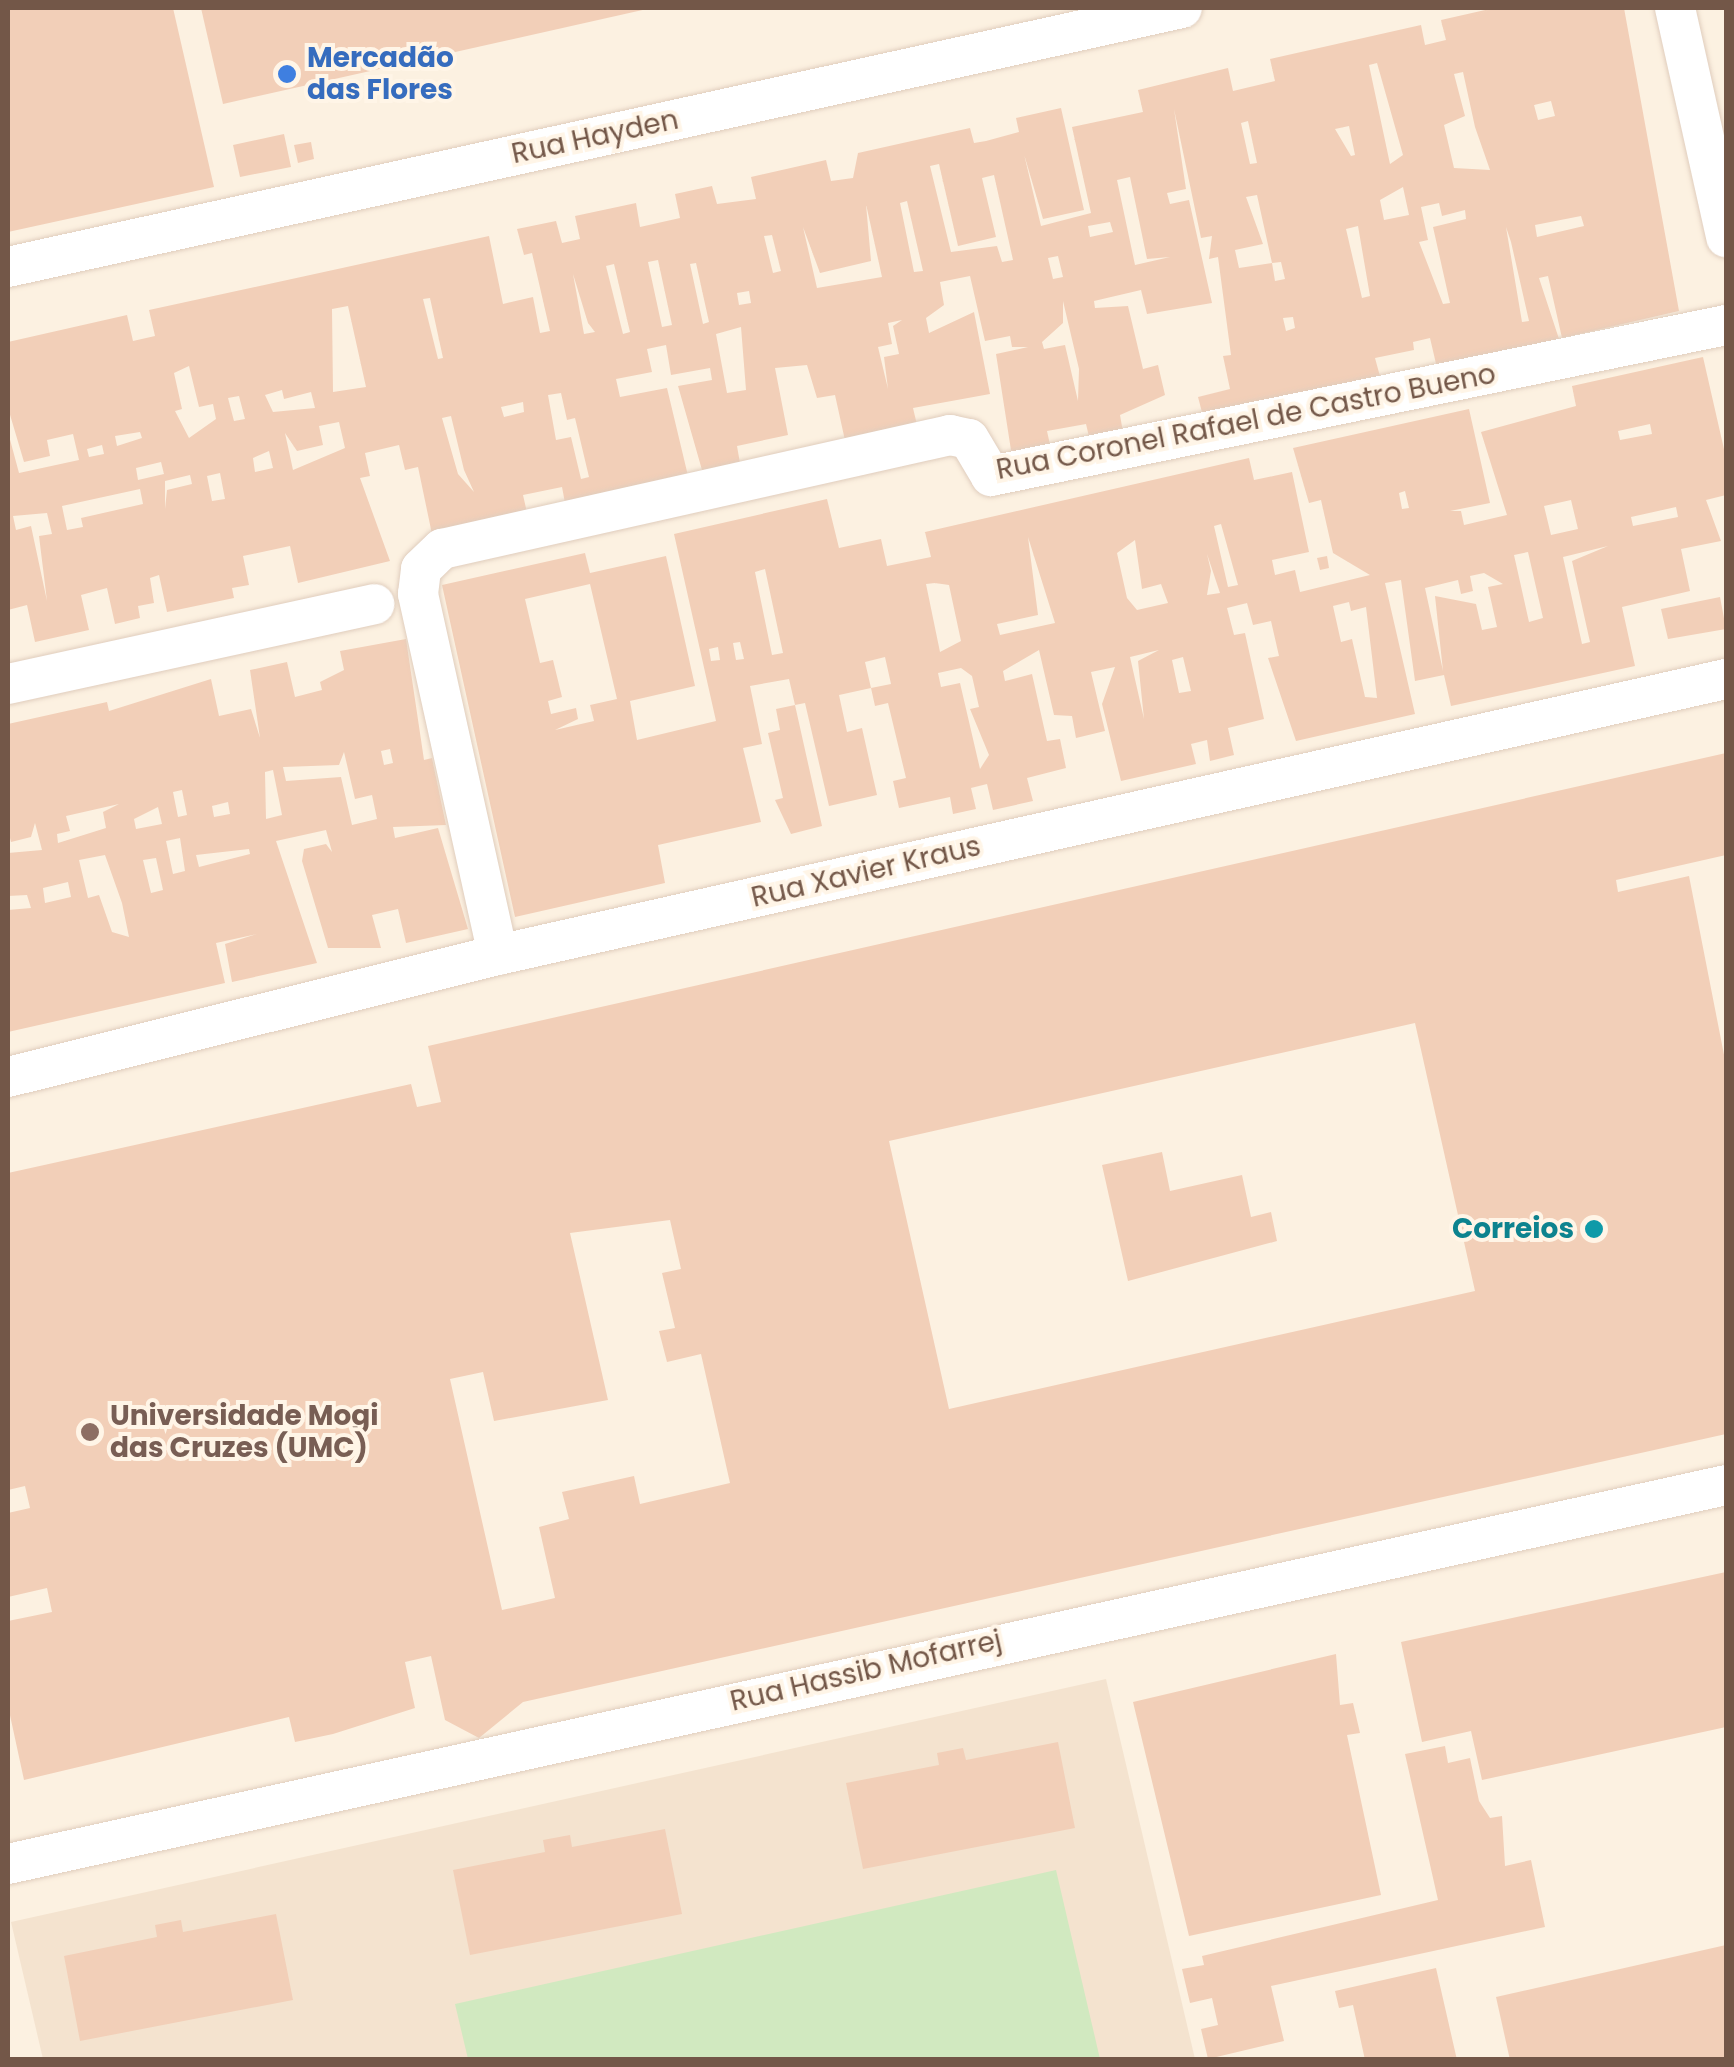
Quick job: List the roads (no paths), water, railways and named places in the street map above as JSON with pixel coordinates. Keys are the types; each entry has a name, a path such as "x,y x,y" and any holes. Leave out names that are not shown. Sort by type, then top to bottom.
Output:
{"street":[{"name":"Rua Hayden","path":"8,267 1182,8"},
{"path":"1675,8 1726,238"},
{"name":"Rua Coronel Rafael de Castro Bueno","path":"498,955 418,594 430,556 950,435 969,439 991,476 1726,325"},
{"path":"8,684 374,604"},
{"name":"Rua Xavier Kraus","path":"8,1076 498,955 1726,679"},
{"name":"Rua Hassib Mofarrej","path":"8,1864 1726,1485"}],"place":[{"name":"Mercadão das Flores","path":"287,74"},
{"name":"Correios","path":"1594,1229"},
{"name":"Universidade Mogi das Cruzes (UMC)","path":"90,1432"}]}
